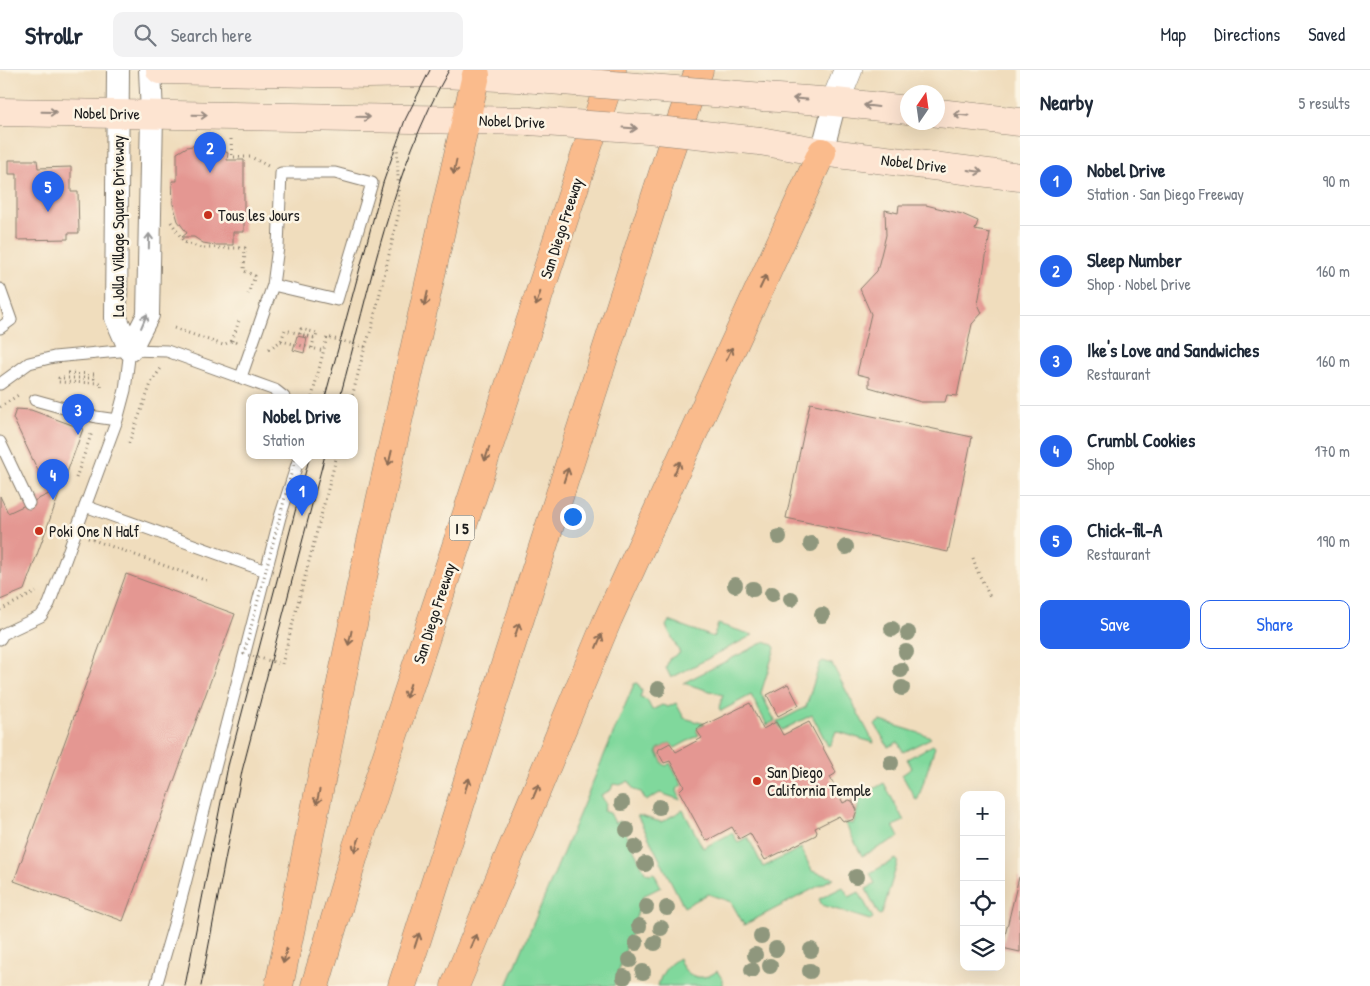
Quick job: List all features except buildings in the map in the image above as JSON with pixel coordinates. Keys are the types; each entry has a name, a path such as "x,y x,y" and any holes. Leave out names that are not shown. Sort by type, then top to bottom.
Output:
{"highway":[{"name":"San Diego Freeway","path":"315,986 355,852 612,70"},
{"path":"402,986 668,158 699,70"},
{"path":"279,986 360,590 476,76"},
{"path":"455,986 608,619 822,152"}],"main road":[{"path":"160,70 367,74 425,73 537,79 835,102 900,109"},
{"name":"Nobel Drive","path":"0,112 529,121 648,129 760,141 822,152 1020,177"},
{"path":"945,114 1020,122"}],"street":[{"name":"La Jolla Village Square Driveway","path":"118,70 116,318 130,350"},
{"name":"La Jolla Village Square Driveway","path":"130,350 148,315 152,114 150,70"},
{"path":"822,152 835,102 848,70"}],"lane":[{"path":"241,377 273,285 278,247 281,173 335,173 372,183 337,300 273,285"},
{"path":"0,289 11,320 0,328"},
{"path":"0,384 29,363 54,357 130,350 167,351 241,377 275,390 280,394"},
{"name":"La Jolla Village Square Driveway","path":"0,639 3,634 41,616 49,604 117,420 125,390 130,350"},
{"path":"35,400 96,417 117,420"},
{"path":"0,442 29,503"},
{"path":"156,986 174,925 297,459"},
{"path":"85,506 266,572"}],"path":[{"path":"231,134 232,157 251,157 281,173"},
{"path":"353,394 372,328 399,212 397,139"},
{"path":"167,215 184,242 202,248 245,248 244,271 255,276 248,294"},
{"path":"232,341 240,318"},
{"path":"174,328 224,344 232,341 237,343"},
{"path":"264,352 282,341 285,330 296,332 303,334 310,336 316,338 317,333 301,329 300,335 314,338 312,348"},
{"path":"313,394 327,337 365,347"},
{"path":"282,341 324,351"},
{"path":"129,443 152,380 162,367"},
{"path":"60,373 94,374 94,378 59,378 58,382 101,383 102,390"},
{"path":"0,407 26,390"},
{"path":"74,484 93,431"},
{"path":"297,459 244,654 282,664 336,459"},
{"path":"88,538 210,582"},
{"path":"973,558 976,570 990,597"},
{"path":"0,610 36,592 39,583"}],"green space":[{"path":"669,621 713,637 718,624 753,635 671,678 666,668 669,659 680,653 666,626"},
{"path":"764,642 773,645 775,648 761,693 775,721 767,725 751,695 721,711 719,708 723,695 683,683"},
{"path":"823,661 832,664 874,743 836,731 831,744 828,746 812,715 782,730 777,722 806,707 820,663"},
{"path":"637,683 642,691 640,698 647,700 652,710 662,705 668,707 676,703 684,718 705,724 698,728 697,732 699,735 675,748 670,743 658,749 657,752 663,764 666,766 670,763 682,785 677,791 681,800 660,793 646,801 641,792 634,790 629,781 620,785 613,784 611,790 601,795 606,804 604,811 610,813 615,823 620,821 645,872 649,874 654,873 661,887 643,896 614,986 507,986 634,684"},
{"path":"881,721 931,738 903,752 898,742 888,747 875,724"},
{"path":"933,745 935,747 918,799 916,800 902,775 912,768 907,759"},
{"path":"884,783 904,821 893,826 899,837 862,856 845,823 853,824 859,804 852,801"},
{"path":"683,810 703,848 732,833 738,842 748,837 763,867 801,848 812,871 834,878 744,925 731,902 708,894 684,907 637,815 661,822"},
{"path":"896,859 898,861 882,914 879,915 866,889 875,884 870,873"},
{"path":"843,887 849,897 859,892 873,918 870,920 822,905 819,899"},
{"path":"679,958 685,970 694,976 705,977 717,971 723,980 723,986 658,986 665,970"}],"tram line":[{"path":"326,394 383,183 405,120 430,70"},
{"path":"341,394 384,230 397,189 429,108 449,70"},
{"path":"185,986 228,766 309,459"},
{"path":"201,986 242,771 324,459"}],"place":[{"name":"Sleep Number","path":"210,173"},
{"name":"Chick-fil-A","path":"48,212"},
{"name":"Tous les Jours","path":"208,215"},
{"name":"Ike's Love and Sandwiches","path":"78,435"},
{"name":"Crumbl Cookies","path":"53,500"},
{"name":"Nobel Drive","path":"302,516"},
{"name":"Poki One N Half","path":"39,531"},
{"name":"San Diego California Temple","path":"757,781"}]}
